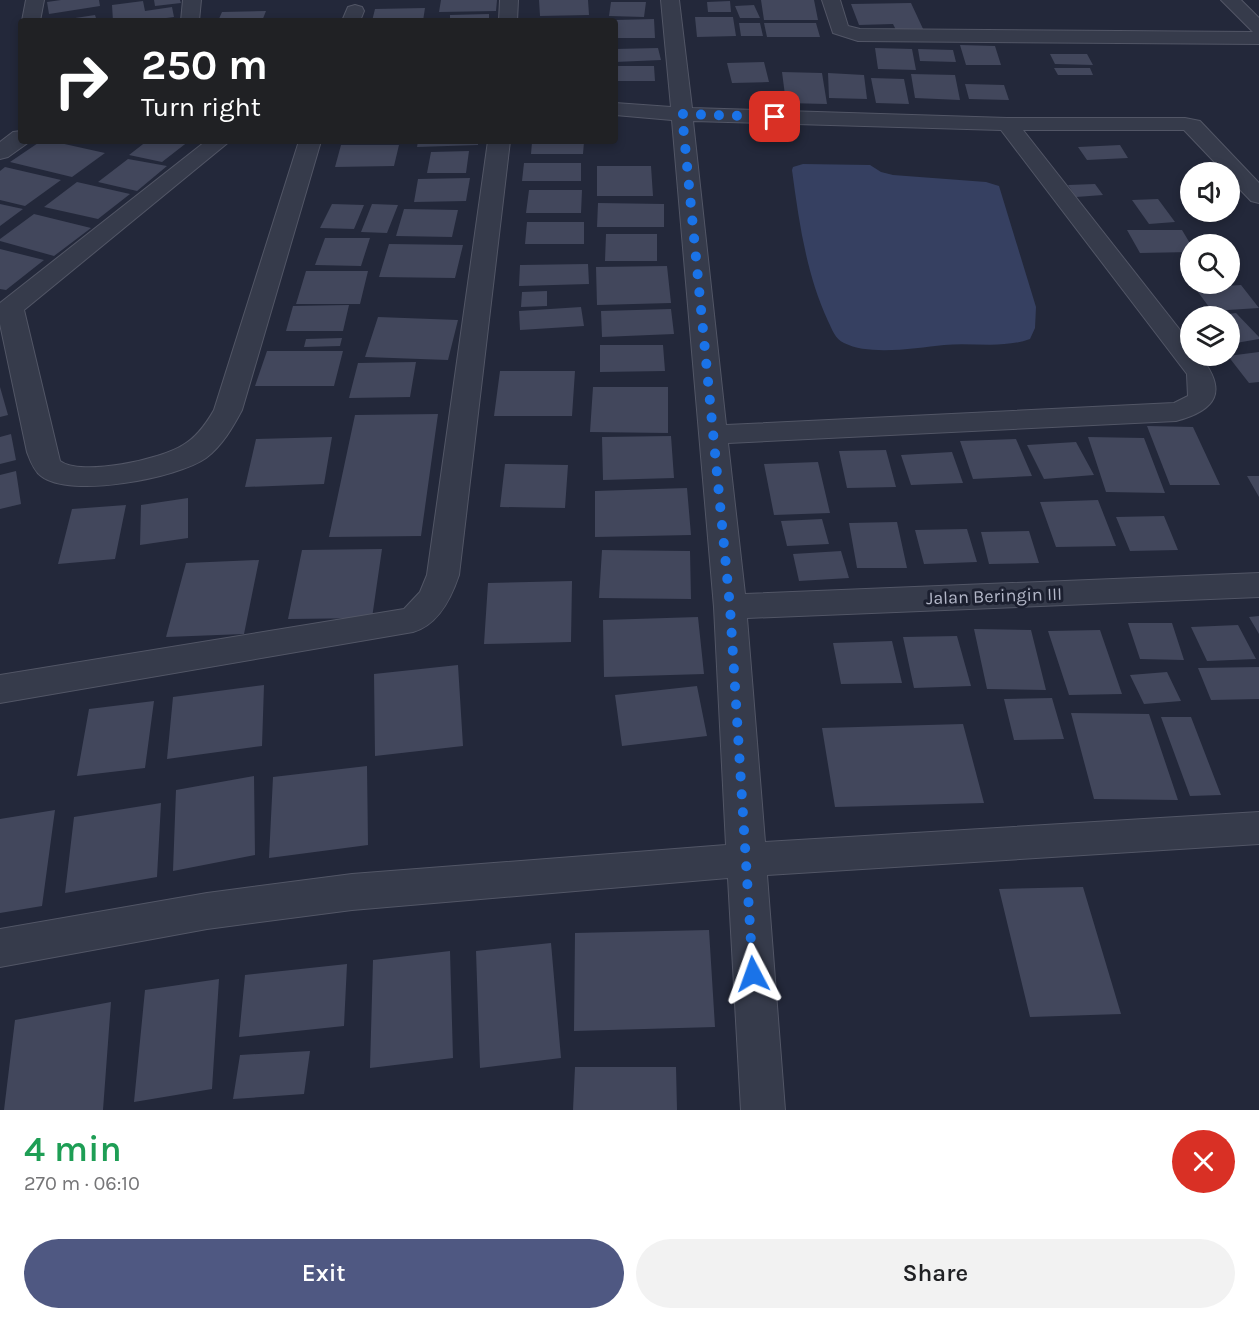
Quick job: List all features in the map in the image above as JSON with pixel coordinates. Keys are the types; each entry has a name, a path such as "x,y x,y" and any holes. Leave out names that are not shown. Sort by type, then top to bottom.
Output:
{"street":[{"path":"32,18 35,0"},
{"path":"190,18 192,0"},
{"path":"508,18 509,0"},
{"path":"670,0 730,607 763,1110"},
{"path":"831,0 840,29 858,35 1259,38"},
{"path":"1230,0 1259,28"},
{"path":"618,109 682,114 1006,124 1185,124 1192,126 1259,196"},
{"path":"713,435 1176,412 1189,408 1201,399 1205,387 1200,373 1006,124"},
{"path":"0,152 18,139"},
{"path":"215,144 6,312 42,452 51,469 64,475 88,477 132,470 189,455 210,439 228,410 309,144"},
{"path":"0,689 413,620 430,606 439,590 443,575 499,144"},
{"name":"Jalan Beringin III","path":"730,607 1259,585"},
{"path":"0,948 207,910 352,892 745,860 1259,828"}],"water":[{"path":"803,164 870,165 881,172 893,175 986,182 999,186 1036,307 1035,328 1030,339 1009,344 955,344 893,350 855,347 841,341 832,330 820,303 804,247 792,170 793,167"}],"building":[{"path":"99,0 100,6 49,14 47,2"},
{"path":"154,0 180,0 181,3 155,6"},
{"path":"441,0 497,0 496,11 439,12"},
{"path":"539,0 588,0 589,15 540,16"},
{"path":"761,0 814,0 818,20 764,20"},
{"path":"143,1 145,11 172,7 174,17 113,18 112,5"},
{"path":"730,1 731,12 708,12 707,2"},
{"path":"611,2 646,2 644,17 609,16"},
{"path":"911,3 924,31 897,32 893,24 859,25 851,4"},
{"path":"754,5 760,18 740,18 735,6"},
{"path":"425,8 423,18 373,18 375,9"},
{"path":"266,11 263,18 219,18 222,12"},
{"path":"489,14 489,18 450,18 450,15"},
{"path":"95,15 96,18 75,18"},
{"path":"695,17 733,17 736,36 697,37"},
{"path":"654,19 655,38 618,38 618,20"},
{"path":"739,23 760,23 763,36 741,36"},
{"path":"764,23 816,23 820,37 767,37"},
{"path":"960,45 995,46 1001,65 966,65"},
{"path":"658,48 661,60 618,62 618,49"},
{"path":"875,48 912,49 916,70 878,69"},
{"path":"918,49 953,50 956,62 920,61"},
{"path":"1050,54 1087,54 1093,65 1055,64"},
{"path":"764,62 769,82 732,83 727,63"},
{"path":"618,66 654,66 655,81 618,81"},
{"path":"1054,68 1090,68 1093,75 1058,75"},
{"path":"782,72 822,73 827,104 786,103"},
{"path":"828,73 864,75 867,99 829,98"},
{"path":"911,74 955,75 960,100 915,98"},
{"path":"871,78 904,79 909,104 876,103"},
{"path":"965,84 1004,85 1009,100 969,99"},
{"path":"37,144 64,144 105,153 72,177 10,162"},
{"path":"143,144 185,144 162,162 129,155"},
{"path":"418,144 478,144 478,145 417,147"},
{"path":"532,144 584,144 583,154 531,154"},
{"path":"341,145 399,145 394,166 335,167"},
{"path":"1120,145 1128,158 1087,160 1078,147"},
{"path":"469,151 466,173 427,173 431,152"},
{"path":"128,159 167,166 137,191 98,182"},
{"path":"524,163 581,163 581,181 522,181"},
{"path":"597,166 651,166 653,196 597,196"},
{"path":"5,167 61,180 25,206 0,200 0,171"},
{"path":"470,178 466,201 414,202 418,179"},
{"path":"77,182 130,194 98,219 44,207"},
{"path":"1095,184 1103,195 1076,197 1068,185"},
{"path":"529,190 582,190 581,213 526,213"},
{"path":"1158,199 1175,222 1149,224 1132,200"},
{"path":"598,203 664,204 664,227 597,227"},
{"path":"0,204 23,209 0,226"},
{"path":"332,204 364,205 354,229 320,228"},
{"path":"372,204 398,205 387,233 361,232"},
{"path":"404,209 458,210 452,237 396,236"},
{"path":"34,214 91,228 54,256 0,241"},
{"path":"527,222 584,222 584,244 525,244"},
{"path":"1127,230 1182,230 1184,234 1180,234 1180,252 1140,253"},
{"path":"606,234 657,234 657,261 605,261"},
{"path":"325,238 370,238 361,266 315,265"},
{"path":"389,244 463,245 455,278 379,277"},
{"path":"0,249 44,260 6,290 0,289"},
{"path":"588,264 589,284 519,286 520,265"},
{"path":"667,266 671,303 597,305 596,267"},
{"path":"306,271 368,271 360,304 296,304"},
{"path":"1240,285 1259,308 1240,309 1240,306 1208,306 1199,294 1240,294"},
{"path":"547,291 547,306 521,307 522,292"},
{"path":"349,305 343,331 286,331 293,306"},
{"path":"581,307 584,326 520,330 519,311"},
{"path":"671,309 674,334 602,337 601,311"},
{"path":"378,317 458,320 448,360 365,357"},
{"path":"1240,317 1259,337 1259,339 1240,342"},
{"path":"342,338 340,346 304,347 306,339"},
{"path":"600,345 663,345 665,371 600,372"},
{"path":"267,351 343,351 334,386 255,386"},
{"path":"1259,352 1259,382 1249,383 1236,366 1240,366 1240,354"},
{"path":"416,362 410,397 349,398 358,363"},
{"path":"500,371 575,371 572,416 494,416"},
{"path":"0,387 8,415 0,417"},
{"path":"593,387 668,387 668,433 590,432"},
{"path":"438,414 421,536 329,537 355,415"},
{"path":"1147,426 1193,427 1220,485 1170,485"},
{"path":"11,434 16,460 0,464 0,437"},
{"path":"671,436 674,478 603,480 602,437"},
{"path":"332,437 324,484 245,487 256,439"},
{"path":"1088,437 1144,438 1165,493 1106,492"},
{"path":"1016,439 1032,476 973,479 960,441"},
{"path":"1076,442 1094,475 1044,479 1027,445"},
{"path":"886,450 896,487 847,488 839,451"},
{"path":"952,452 963,483 911,485 901,455"},
{"path":"818,462 830,513 774,515 764,464"},
{"path":"505,464 568,465 565,508 500,507"},
{"path":"16,471 21,504 0,509 0,475"},
{"path":"1247,476 1259,476 1259,497"},
{"path":"687,488 691,535 595,537 595,491"},
{"path":"188,498 188,538 140,545 141,505"},
{"path":"1098,500 1116,546 1056,547 1040,502"},
{"path":"126,505 115,559 58,564 72,509"},
{"path":"1164,516 1178,550 1130,551 1116,517"},
{"path":"822,519 829,544 787,546 781,521"},
{"path":"897,522 907,568 857,568 849,523"},
{"path":"967,529 977,562 924,564 915,530"},
{"path":"1029,531 1039,563 989,564 981,532"},
{"path":"382,549 372,618 288,619 302,550"},
{"path":"602,550 690,551 691,599 599,598"},
{"path":"841,551 849,578 799,581 793,554"},
{"path":"259,560 244,634 166,637 186,563"},
{"path":"572,581 571,642 484,644 488,583"},
{"path":"1259,616 1259,634 1249,617"},
{"path":"698,617 704,674 604,677 603,620"},
{"path":"1128,623 1172,623 1184,660 1140,659"},
{"path":"1238,625 1256,659 1207,661 1191,627"},
{"path":"974,629 1031,630 1046,690 987,689"},
{"path":"1100,630 1122,694 1069,695 1048,631"},
{"path":"957,636 971,686 914,688 903,637"},
{"path":"892,641 902,683 841,684 833,643"},
{"path":"458,665 463,746 375,756 374,674"},
{"path":"1259,667 1259,699 1211,700 1198,668"},
{"path":"1167,672 1181,701 1144,704 1130,675"},
{"path":"264,685 262,746 167,759 173,697"},
{"path":"697,686 707,736 622,746 615,695"},
{"path":"1052,698 1064,739 1014,740 1004,699"},
{"path":"154,701 145,768 77,776 89,709"},
{"path":"1071,713 1149,714 1178,800 1094,799"},
{"path":"1161,717 1191,717 1221,795 1190,796"},
{"path":"963,724 984,803 835,807 822,728"},
{"path":"367,766 368,845 269,858 273,777"},
{"path":"254,776 255,855 173,871 176,790"},
{"path":"161,803 157,877 65,893 74,817"},
{"path":"55,810 42,906 0,913 0,819"},
{"path":"1083,887 1121,1014 1030,1017 999,889"},
{"path":"709,930 715,1027 574,1031 575,933"},
{"path":"551,943 561,1058 480,1068 476,951"},
{"path":"450,951 453,1058 370,1068 373,960"},
{"path":"347,964 344,1026 239,1037 245,975"},
{"path":"219,979 212,1089 134,1102 145,990"},
{"path":"111,1002 103,1110 4,1110 15,1020"},
{"path":"310,1051 304,1094 233,1099 240,1055"},
{"path":"575,1067 676,1067 677,1110 573,1110"}],"route":[{"path":"753,974 730,607 682,114 775,117"}]}
